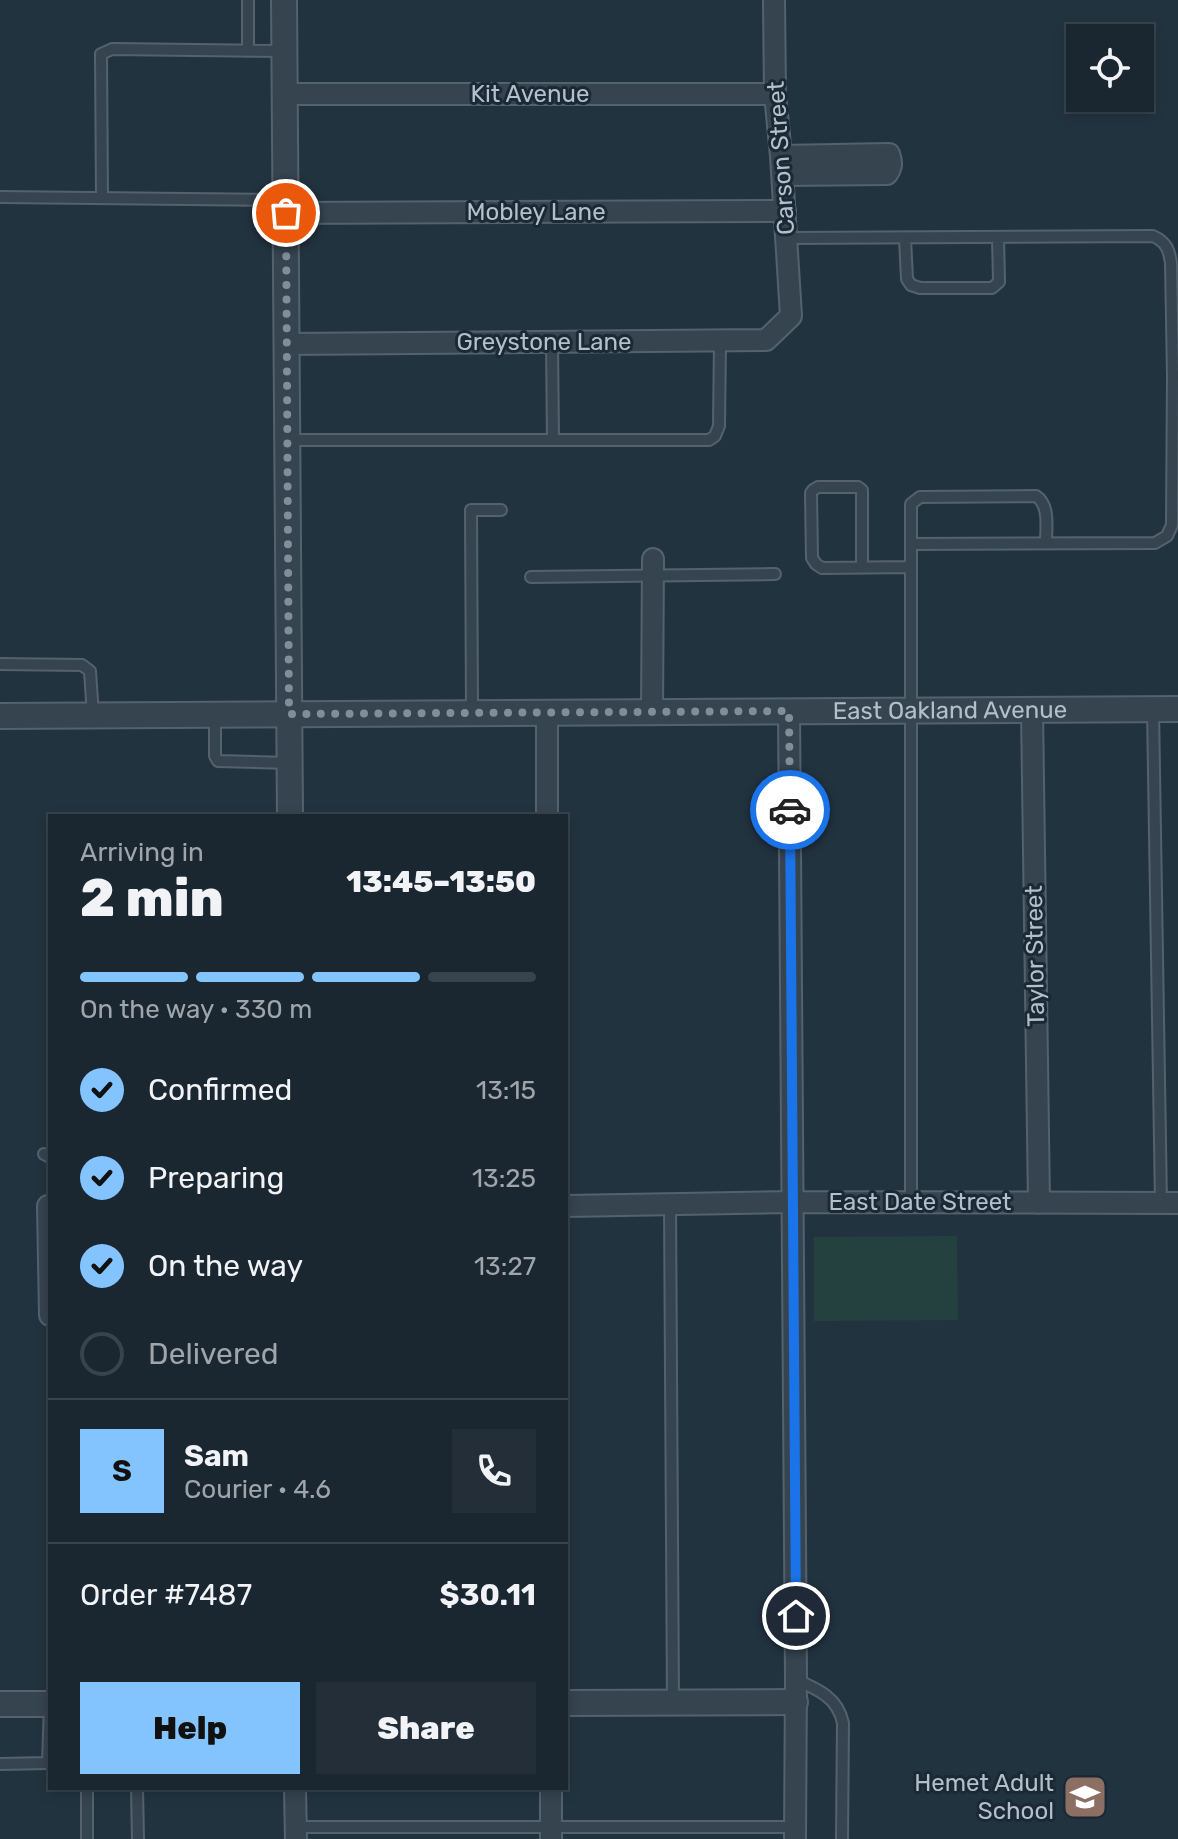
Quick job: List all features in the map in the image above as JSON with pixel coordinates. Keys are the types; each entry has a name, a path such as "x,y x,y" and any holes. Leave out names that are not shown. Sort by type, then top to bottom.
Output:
{"street":[{"path":"284,0 290,814"},
{"name":"Carson Street","path":"774,0 775,94 791,316"},
{"name":"Kit Avenue","path":"285,94 775,94"},
{"name":"Mobley Lane","path":"286,206 785,211"},
{"name":"Greystone Lane","path":"287,344 766,340 791,316"},
{"path":"652,712 653,567"},
{"name":"East Oakland Avenue","path":"0,716 1166,709"},
{"name":"Taylor Street","path":"1032,710 1039,1203"},
{"path":"789,711 795,1833"},
{"path":"547,713 547,814"},
{"name":"East Date Street","path":"568,1206 793,1202 1170,1203"},
{"path":"568,1703 673,1702 796,1691"},
{"path":"0,1704 48,1702"},
{"path":"295,1790 296,1833"},
{"path":"551,1790 551,1833"}],"lane":[{"path":"248,0 248,51"},
{"path":"102,198 101,54 112,49 285,51"},
{"path":"0,197 286,206"},
{"path":"787,238 1153,236 1169,249 1175,376 1172,525 1167,536 1155,543 911,544"},
{"path":"905,238 907,279 911,285 920,288 992,288 999,282 1000,274 998,237"},
{"path":"287,440 709,440 715,436 719,426 720,341"},
{"path":"552,342 553,440"},
{"path":"862,567 862,490 858,487 818,487 811,493 812,558 816,564 822,568 911,567"},
{"path":"911,1202 911,504 920,497 1040,497 1046,512 1046,543"},
{"path":"472,713 471,510 501,510"},
{"path":"531,577 653,567 775,574"},
{"path":"0,664 82,665 90,671 93,716"},
{"path":"1166,709 1170,1203"},
{"path":"215,715 215,756 218,761 290,763"},
{"path":"670,1204 673,1702"},
{"path":"796,1691 819,1690 837,1705 841,1713 842,1839"},
{"path":"0,1764 48,1763"},
{"path":"87,1790 87,1839"},
{"path":"137,1790 138,1839"},
{"path":"296,1833 795,1833"}],"green space":[{"path":"957,1236 958,1320 814,1321 814,1237"}],"way so far":[{"path":"286,213 289,714 789,711 790,810"}],"place":[{"name":"Hemet Adult School","path":"1085,1797"}],"route":[{"path":"790,810 796,1616"}]}
